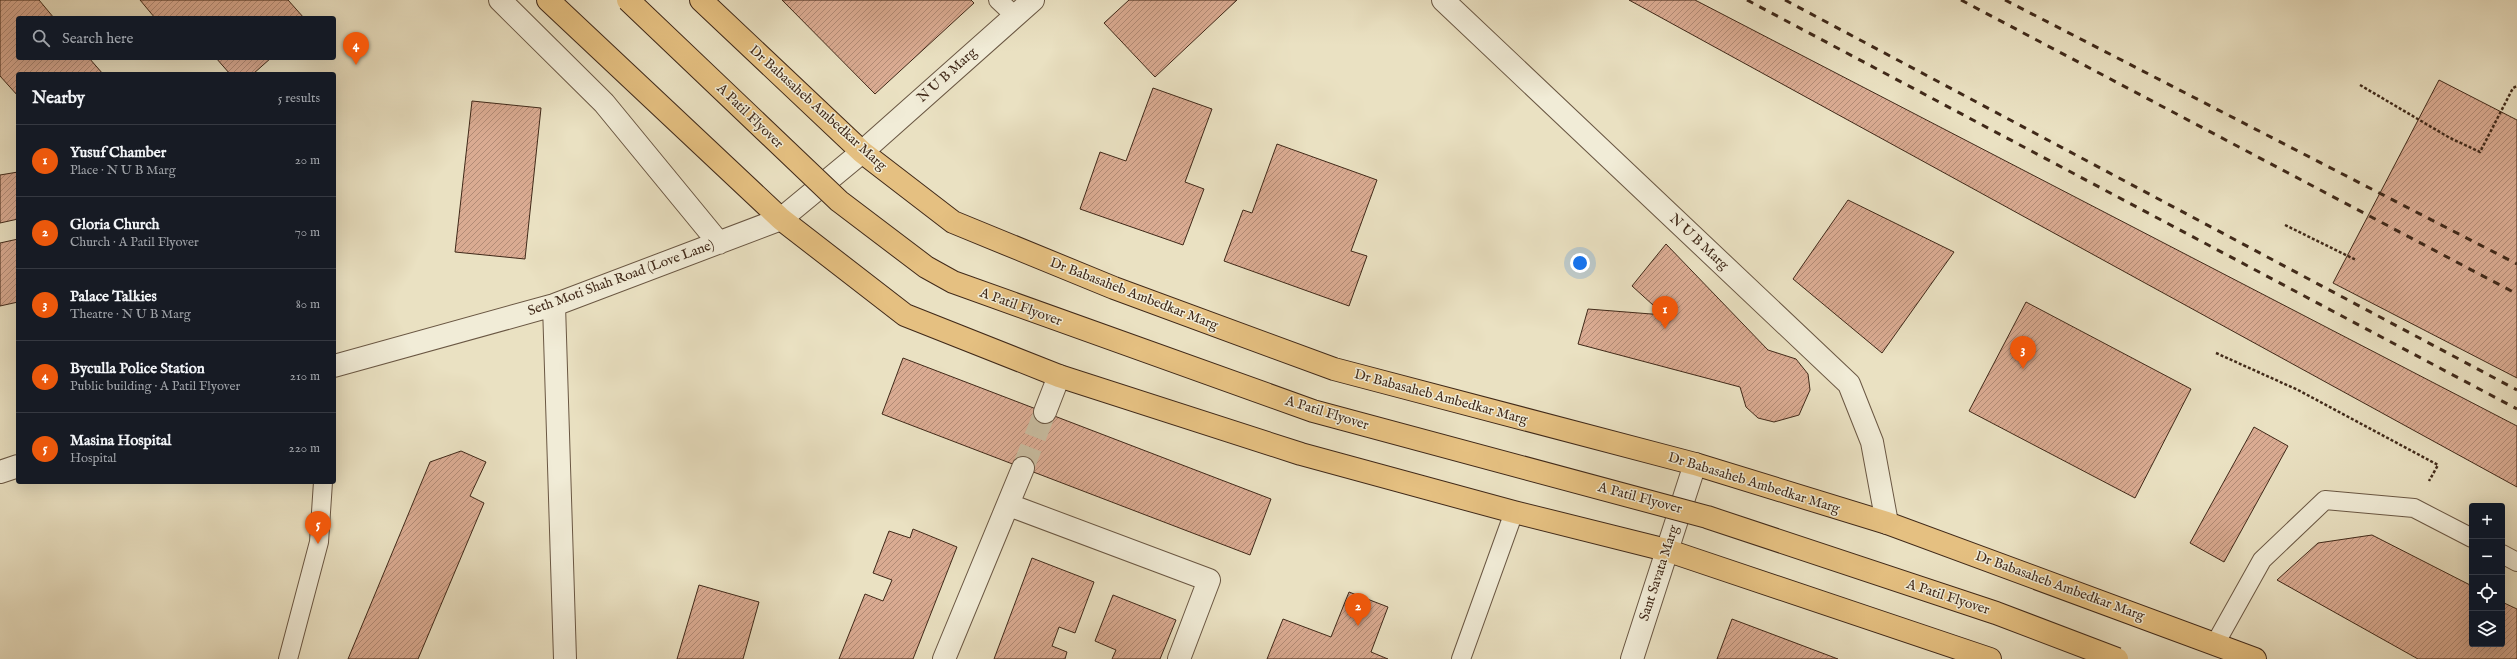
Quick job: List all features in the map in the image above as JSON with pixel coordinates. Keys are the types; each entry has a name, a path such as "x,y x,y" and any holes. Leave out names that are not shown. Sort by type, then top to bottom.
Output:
{"highway":[{"path":"548,0 781,219 905,315 1059,376 1301,454 1514,512 1666,550 1990,659"},
{"name":"A Patil Flyover","path":"628,0 839,201 914,260 953,282 1313,411 1707,517 1996,613 2117,659"},
{"name":"Dr Babasaheb Ambedkar Marg","path":"701,0 862,152 953,222 1114,288 1334,369 1695,464 1887,523 2255,659"}],"street":[{"path":"500,0 604,103 719,243"},
{"name":"N U B Marg","path":"862,152 1014,15 1033,0"},
{"name":"N U B Marg","path":"1443,0 1849,384 1872,442 1887,523"},
{"name":"Seth Moti Shah Road (Love Lane)","path":"336,365 554,305 781,219 862,152"},
{"path":"554,305 565,659"},
{"path":"1045,412 1059,376"},
{"name":"Sant Savata Marg","path":"1632,659 1695,464"},
{"path":"0,472 16,467"},
{"path":"944,659 1009,505 1023,468"},
{"path":"1009,505 1209,580 1179,659"}],"lane":[{"path":"998,0 1014,15"},
{"path":"288,659 319,542 323,484"},
{"path":"2215,644 2262,560 2325,500 2414,508 2469,536"},
{"path":"1461,659 1514,512"},
{"path":"2505,556 2517,562"}],"path":[{"path":"2360,85 2450,138 2480,152 2513,88 2517,86"},
{"path":"2285,225 2356,260"},
{"path":"2216,353 2298,390 2438,465 2414,508"}],"building":[{"path":"0,0 39,0 52,16 16,16 16,60 91,60 101,72 16,72 16,94 0,76"},
{"path":"140,0 288,0 302,16 153,16"},
{"path":"782,0 971,0 974,3 875,94"},
{"path":"1129,0 1237,0 1155,77 1104,23"},
{"path":"1629,0 1695,0 2517,426 2517,487"},
{"path":"218,60 269,60 255,72 228,72"},
{"path":"2439,80 2517,120 2517,378 2333,283"},
{"path":"1153,88 1212,109 1185,182 1204,189 1183,245 1080,209 1100,152 1126,161"},
{"path":"472,101 541,108 525,259 455,252"},
{"path":"1277,144 1377,180 1351,251 1367,256 1349,306 1224,261 1243,210 1252,213"},
{"path":"16,172 16,219 0,223 0,175"},
{"path":"1848,200 1954,252 1882,353 1793,279"},
{"path":"16,239 16,302 0,306 0,243"},
{"path":"1666,244 1768,350 1796,359 1808,374 1810,390 1799,415 1774,422 1758,418 1746,407 1740,387 1578,344 1588,309 1664,315 1632,286"},
{"path":"2026,302 2191,389 2135,498 1969,411"},
{"path":"903,358 1271,499 1250,555 882,414"},
{"path":"2254,427 2288,446 2224,562 2190,543"},
{"path":"461,451 486,462 470,496 484,503 418,659 348,659 430,462"},
{"path":"913,529 957,547 913,659 839,659 865,594 883,601 892,580 873,573 889,531 910,538"},
{"path":"2372,535 2469,584 2469,647 2505,647 2505,603 2517,609 2517,659 2418,659 2277,580 2318,543"},
{"path":"1032,558 1094,582 1075,633 1059,627 1052,646 1067,652 1065,659 994,659"},
{"path":"699,585 759,602 743,659 677,659"},
{"path":"1349,592 1388,607 1371,652 1388,659 1267,659 1283,619 1331,637"},
{"path":"1113,595 1176,620 1160,659 1112,659 1116,650 1095,641"},
{"path":"1732,619 1838,659 1717,659"}],"tunnel":[{"path":"1023,468 1045,412"}],"railway":[{"path":"1747,0 2517,409"},
{"path":"1785,0 2517,390"},
{"path":"1961,0 2517,294"},
{"path":"2005,0 2517,264"}],"place":[{"name":"Byculla Police Station","path":"356,65"},
{"name":"Yusuf Chamber","path":"1665,329"},
{"name":"Palace Talkies","path":"2023,369"},
{"name":"Masina Hospital","path":"318,544"},
{"name":"Gloria Church","path":"1358,626"}]}
